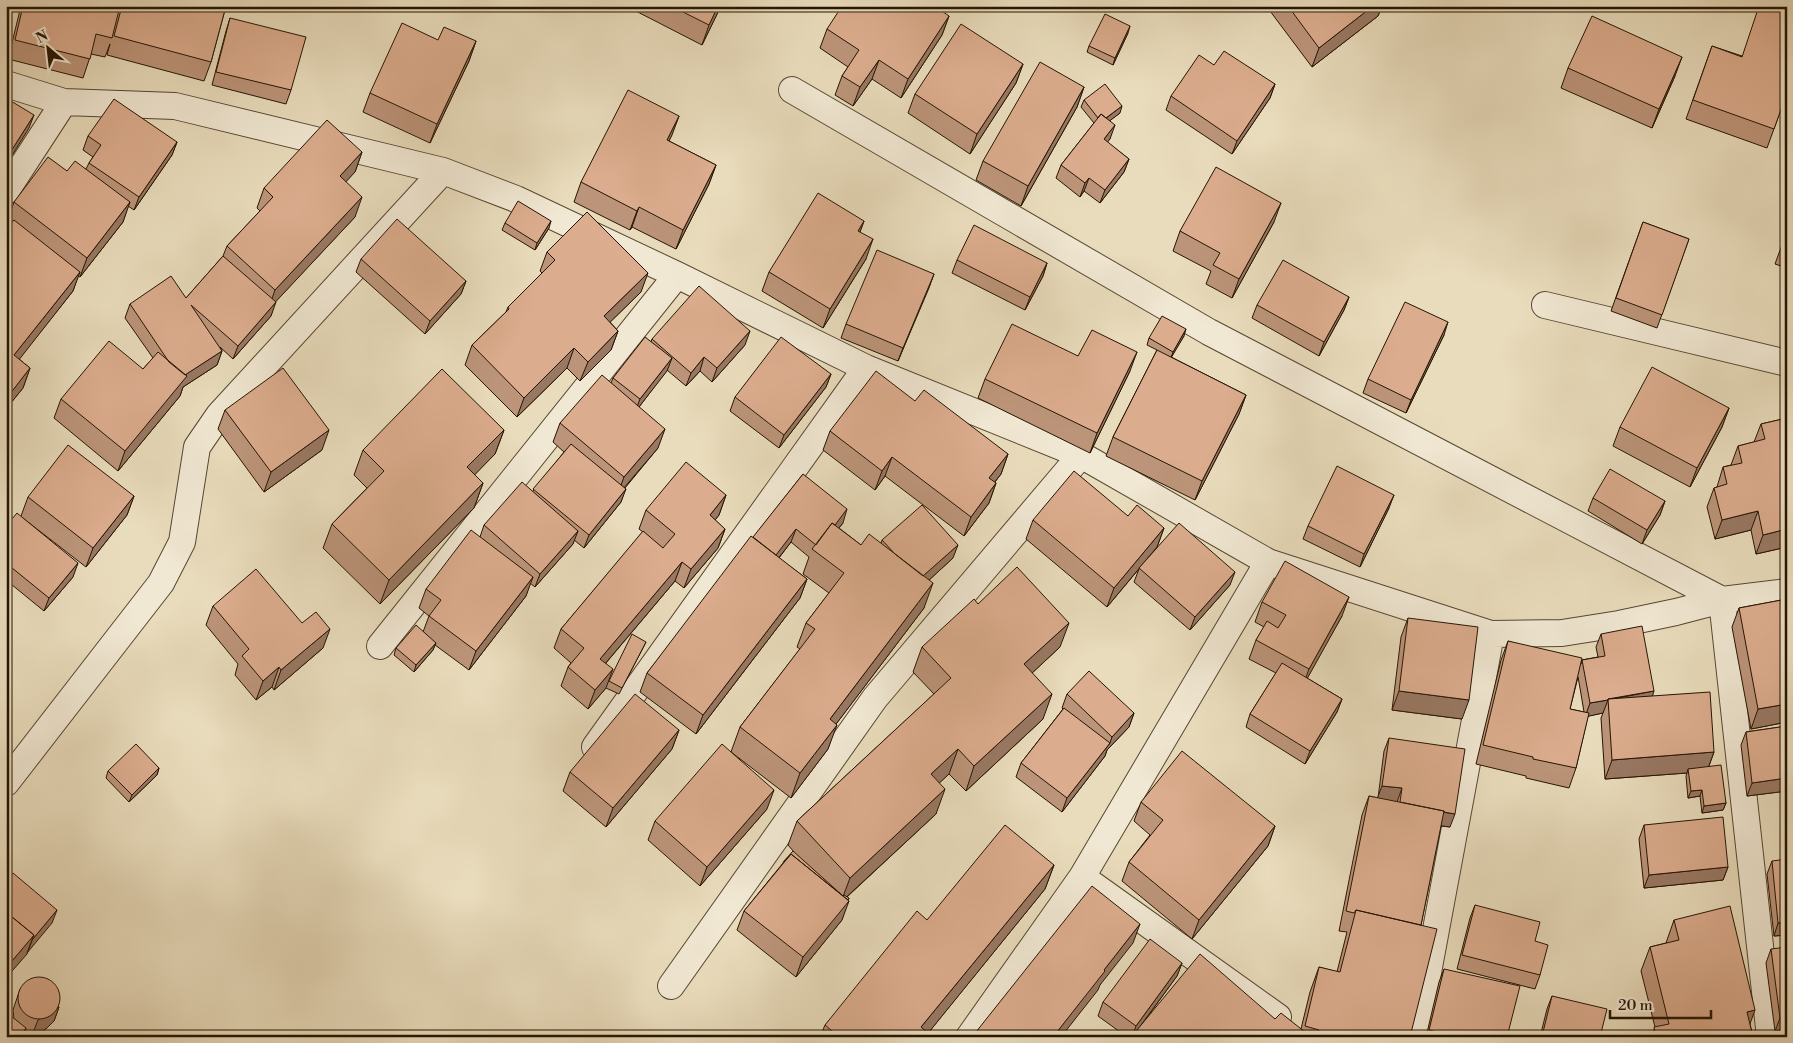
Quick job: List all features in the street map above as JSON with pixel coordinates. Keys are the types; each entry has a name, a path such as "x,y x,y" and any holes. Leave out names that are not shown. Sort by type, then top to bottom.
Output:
{"street":[{"path":"6,84 64,102 176,106 443,171 516,199 677,275 866,368 1081,455 1268,562 1492,634 1572,631 1666,614 1722,600 1787,592"},
{"path":"792,90 1209,332 1722,600"},
{"path":"6,192 64,102"},
{"path":"6,783 162,583 182,542 197,447 219,415 443,171"},
{"path":"380,646 677,275"},
{"path":"1545,305 1787,363"},
{"path":"591,752 866,368"},
{"path":"671,986 874,698 1081,455"},
{"path":"969,1037 1082,877 1268,562"},
{"path":"1722,600 1770,1037"},
{"path":"1416,1037 1492,634"},
{"path":"1082,877 1278,1017"}],"building":[{"path":"23,6 120,6 112,38 96,34 90,59 15,40"},
{"path":"122,6 226,6 211,62 114,36"},
{"path":"671,6 718,6 709,25"},
{"path":"842,6 935,6 949,16 908,79 879,60 860,87 842,76 859,50 827,29"},
{"path":"1288,6 1373,6 1319,48"},
{"path":"1759,6 1787,6 1787,93 1774,129 1693,100 1712,46 1742,57"},
{"path":"1105,14 1130,26 1115,58 1089,46"},
{"path":"1592,16 1682,57 1659,109 1568,68"},
{"path":"230,18 306,37 291,90 216,72"},
{"path":"402,23 438,40 444,27 476,41 437,124 370,93"},
{"path":"961,24 1023,64 977,134 915,94"},
{"path":"1224,51 1275,84 1237,141 1171,96 1199,55 1214,65"},
{"path":"1040,62 1084,87 1028,186 983,161"},
{"path":"1105,84 1122,106 1106,118 1101,114 1098,118 1084,100"},
{"path":"628,90 679,116 667,140 716,165 683,230 639,207 637,211 581,182"},
{"path":"6,98 34,115 6,159"},
{"path":"114,99 177,142 139,197 89,163 101,145 88,136"},
{"path":"1101,114 1115,125 1104,139 1129,159 1105,190 1089,178 1085,183 1061,165"},
{"path":"327,120 362,152 340,176 362,197 275,290 227,246 273,197 264,188"},
{"path":"48,157 67,171 75,161 130,202 87,258 14,202"},
{"path":"1216,167 1281,203 1239,279 1213,265 1220,253 1180,231"},
{"path":"818,193 864,221 858,231 873,239 830,309 769,272"},
{"path":"518,201 551,221 537,243 505,223"},
{"path":"587,212 648,273 604,316 618,331 588,362 574,348 524,398 472,345 555,260 547,252"},
{"path":"397,219 466,281 430,321 361,259"},
{"path":"14,220 80,272 14,355 30,368 6,399 6,230"},
{"path":"1643,222 1689,239 1662,315 1616,298"},
{"path":"974,225 1047,263 1030,297 957,260"},
{"path":"1787,232 1787,246 1782,244"},
{"path":"877,250 934,274 903,348 846,324"},
{"path":"223,256 276,302 238,346 191,305 222,351 185,375 169,362 130,304 171,276 186,298"},
{"path":"1283,260 1349,297 1324,342 1257,305"},
{"path":"699,286 750,331 717,368 704,357 691,373 652,339"},
{"path":"1405,302 1448,322 1411,400 1368,379"},
{"path":"1162,316 1186,329 1173,352 1149,338"},
{"path":"1012,324 1078,356 1092,330 1137,352 1097,433 985,379"},
{"path":"645,337 672,358 640,399 613,378"},
{"path":"781,337 831,374 784,435 735,397"},
{"path":"109,341 143,369 158,352 187,376 125,451 61,399"},
{"path":"1157,350 1246,395 1202,481 1113,437"},
{"path":"1652,367 1729,408 1697,468 1620,427"},
{"path":"283,368 329,430 271,472 225,410"},
{"path":"442,369 504,430 467,467 483,483 389,580 332,524 384,471 363,450"},
{"path":"876,371 915,401 924,390 1008,454 989,478 996,483 971,517 892,457 882,471 830,431"},
{"path":"602,375 665,429 624,477 560,423"},
{"path":"1787,418 1787,529 1763,535 1758,511 1722,520 1714,488 1727,484 1723,467 1742,463 1738,446 1765,439 1761,424"},
{"path":"571,444 626,489 589,535 533,489"},
{"path":"68,445 134,496 93,548 28,497"},
{"path":"686,462 726,495 710,515 725,529 691,569 682,562 600,659 613,669 595,690 568,667 584,648 561,629 643,531 663,548 675,534 646,510"},
{"path":"1337,466 1394,495 1364,554 1308,526"},
{"path":"1610,469 1665,501 1647,530 1593,498"},
{"path":"1074,471 1128,516 1137,505 1164,528 1114,588 1033,520"},
{"path":"803,474 847,509 835,525 832,523 816,545 796,529 776,555 753,537"},
{"path":"522,482 578,531 540,574 484,525"},
{"path":"922,505 958,545 923,576 895,554 882,540"},
{"path":"17,513 78,563 49,598 6,563 6,526"},
{"path":"832,523 861,545 869,534 933,583 830,719 837,725 800,773 740,727 815,629 806,623 844,573 812,549"},
{"path":"1179,523 1235,572 1195,617 1139,568"},
{"path":"471,530 533,577 476,651 429,616 441,600 426,589"},
{"path":"751,536 807,579 703,715 647,673"},
{"path":"1285,561 1349,597 1309,669 1256,640 1267,621 1278,628 1286,615 1262,602"},
{"path":"1017,567 1069,623 1024,664 1052,694 974,766 958,749 931,774 945,789 850,878 797,821 951,678 922,647 974,599 978,604"},
{"path":"256,569 302,623 316,612 330,629 281,670 279,667 263,681 242,656 249,649 213,606"},
{"path":"1787,599 1787,704 1758,709 1739,608"},
{"path":"1408,618 1478,627 1469,700 1399,691"},
{"path":"416,625 436,643 416,665 396,648"},
{"path":"1642,626 1654,691 1590,703 1582,660 1605,656 1601,634"},
{"path":"632,634 646,642 622,688 609,681"},
{"path":"1508,641 1582,658 1570,709 1589,713 1576,768 1533,759 1533,757 1483,745"},
{"path":"1282,663 1342,699 1310,751 1250,714"},
{"path":"1089,671 1134,713 1112,737 1067,694"},
{"path":"1710,692 1714,752 1612,760 1608,699"},
{"path":"635,694 679,730 613,808 570,772"},
{"path":"1064,708 1110,743 1067,798 1021,763"},
{"path":"1787,726 1787,778 1752,783 1746,732"},
{"path":"1389,738 1465,749 1455,814 1400,802 1402,788 1382,786"},
{"path":"136,744 159,768 132,795 108,771"},
{"path":"722,744 774,790 707,867 655,821"},
{"path":"1182,751 1275,826 1199,920 1129,862 1163,820 1141,802"},
{"path":"1721,765 1726,803 1704,806 1702,790 1691,791 1688,769"},
{"path":"1369,796 1444,811 1421,925 1356,910 1354,913 1346,911"},
{"path":"1723,817 1728,867 1649,875 1644,825"},
{"path":"1005,825 1054,865 921,1027 933,1037 839,1037 825,1025 917,911 927,920"},
{"path":"793,851 843,896 791,854 784,862"},
{"path":"791,854 849,901 803,957 744,911"},
{"path":"1787,859 1787,922 1778,923 1772,861"},
{"path":"13,873 57,910 32,940 34,935 6,912 6,881"},
{"path":"1092,886 1140,924 1053,1037 972,1037"},
{"path":"1475,905 1540,922 1535,941 1548,945 1540,975 1462,955"},
{"path":"1730,906 1755,1010 1747,1012 1753,1037 1656,1037 1654,1027 1669,1024 1650,947 1679,940 1674,920"},
{"path":"1356,910 1437,929 1410,1037 1318,1037 1319,1030 1305,1026 1319,967 1340,972"},
{"path":"6,912 34,935 6,968"},
{"path":"1150,939 1182,963 1136,1026 1103,1002"},
{"path":"1787,947 1787,1017 1780,1018 1771,949"},
{"path":"1200,954 1275,1019 1281,1013 1305,1032 1301,1037 1208,1037 1205,1034 1202,1037 1175,1037 1168,1031 1164,1037 1133,1037"},
{"path":"1444,969 1520,986 1507,1037 1458,1037 1429,1030"},
{"path":"43,977 51,980 57,986 60,998 57,1010 51,1016 35,1019 27,1016 21,1010 18,994 21,986 27,980"},
{"path":"1552,996 1607,1009 1600,1037 1542,1036"},
{"path":"6,1012 26,1028 19,1037 6,1037"}]}
